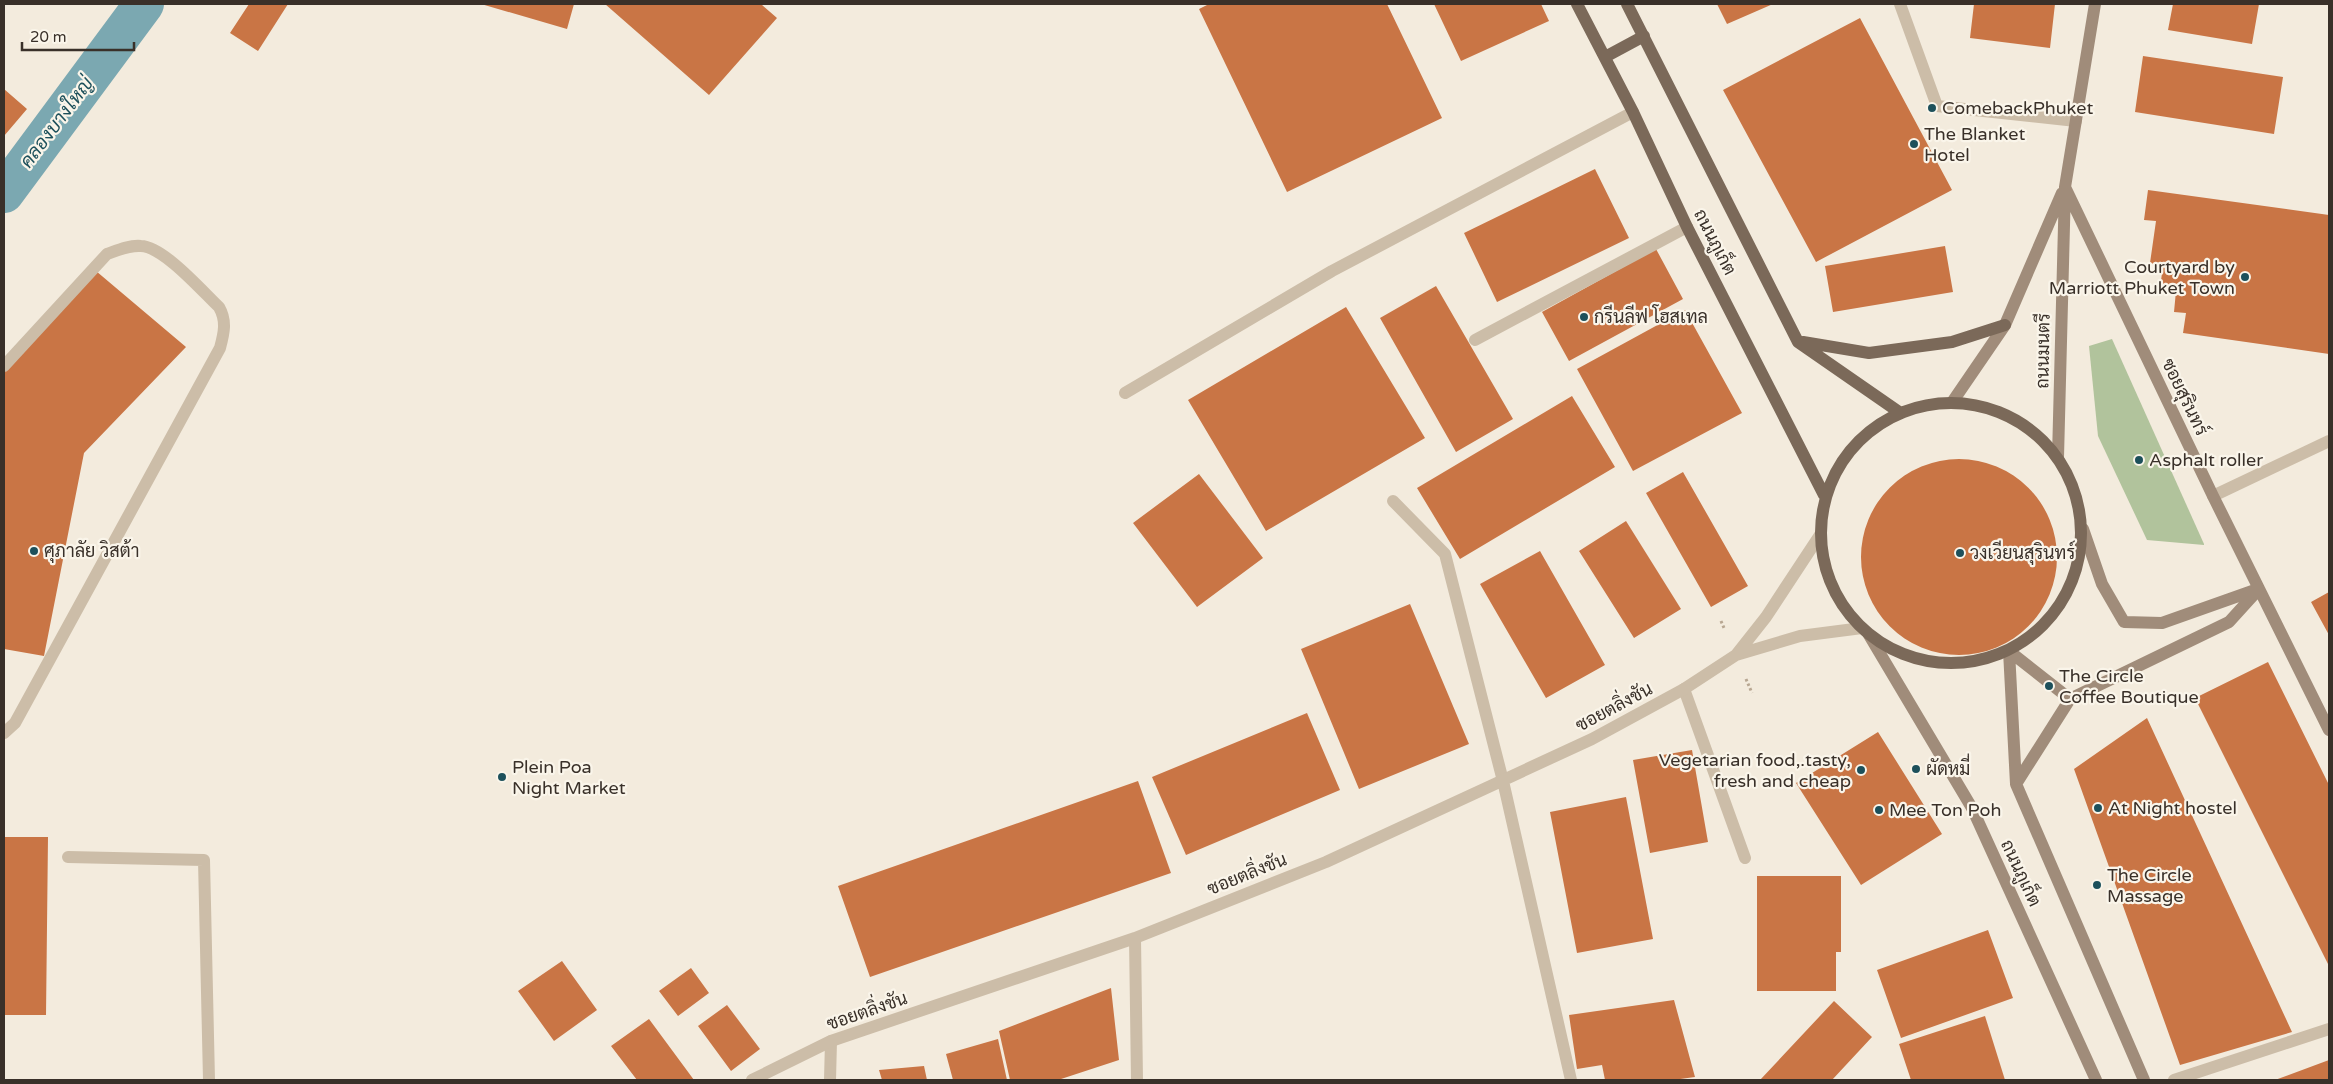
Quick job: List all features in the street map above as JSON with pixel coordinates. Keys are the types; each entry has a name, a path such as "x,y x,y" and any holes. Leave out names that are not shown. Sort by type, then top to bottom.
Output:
{"main road":[{"name":"ถนนภูเก็ต","path":"1577,4 1633,112 1687,227 1824,495"},
{"name":"ถนนภูเก็ต","path":"1627,4 1798,342 1900,412"},
{"path":"1605,57 1644,36"},
{"path":"1798,342 1869,353 1952,342 2005,325"},
{"path":"1953,401 1999,411 2038,434 2067,469 2083,529 2077,572 2051,619 2009,651 1960,663 1921,660 1866,632 1836,597 1819,542 1824,495 1854,444 1900,412 1953,401"}],"street":[{"path":"1900,4 1937,106 2076,121"},
{"name":"ถนนมนตรี","path":"2058,457 2065,186 2095,4"},
{"path":"1125,393 1332,271 1633,112"},
{"name":"ถนนมนตรี","path":"1953,401 2005,325 2065,186"},
{"name":"ซอยสุรินทร์","path":"2065,186 2213,496 2329,730"},
{"path":"1475,340 1687,227"},
{"path":"4,366 107,254 127,247 142,246 169,259 219,307 224,317 224,334 220,348 15,722 4,733"},
{"path":"2213,496 2329,441"},
{"path":"1393,501 1445,554 1504,781 1571,1080"},
{"path":"2083,529 2102,584 2124,622 2162,623 2259,589"},
{"name":"ซอยตลิ่งชัน","path":"1736,655 1766,617 1820,534"},
{"path":"2016,784 2070,699 2229,622 2259,589"},
{"name":"ซอยตลิ่งชัน","path":"752,1080 831,1041 1135,938 1326,862 1592,739 1684,689 1736,655 1800,636 1866,632"},
{"name":"ถนนภูเก็ต","path":"1866,632 1972,808 2096,1080"},
{"path":"2009,651 2070,699"},
{"name":"ถนนภูเก็ต","path":"2009,651 2016,784 2144,1080"},
{"path":"1684,689 1745,858"},
{"path":"68,857 204,860 209,1080"},
{"path":"1135,938 1136,1080"},
{"path":"2174,1080 2329,1029"},
{"path":"830,1080 831,1041"}],"green space":[{"path":"2112,339 2204,545 2147,540 2098,436 2089,346"}],"building":[{"path":"249,4 288,4 258,51 230,33"},
{"path":"481,4 574,4 567,29"},
{"path":"605,4 761,4 777,18 709,95"},
{"path":"1209,4 1387,4 1442,118 1287,192 1199,9"},
{"path":"1434,4 1541,4 1549,21 1461,61"},
{"path":"1717,4 1773,4 1727,24"},
{"path":"1974,4 2055,4 2050,48 1970,38"},
{"path":"2173,4 2259,4 2252,44 2168,30"},
{"path":"1860,18 1952,190 1816,262 1723,90"},
{"path":"2143,56 2283,77 2274,134 2135,112"},
{"path":"4,89 27,109 4,136"},
{"path":"1595,169 1629,238 1497,302 1464,233"},
{"name":"Courtyard by Marriott Phuket Town","path":"2148,190 2329,215 2329,354 2183,333 2186,313 2174,312 2176,291 2160,288 2163,266 2150,263 2156,221 2144,220"},
{"path":"1945,246 1953,292 1833,312 1825,266"},
{"path":"1656,249 1683,299 1569,361 1542,312"},
{"name":"ศุภาลัย วิสต้า","path":"96,271 186,347 84,453 44,656 4,649 4,371"},
{"path":"1436,286 1513,419 1456,452 1380,318"},
{"path":"1346,307 1425,438 1266,531 1188,400"},
{"path":"1685,310 1742,413 1633,471 1577,369"},
{"path":"1572,396 1615,467 1460,559 1417,488"},
{"name":"วงเวียนสุรินทร์","path":"1959,459 1978,461 1996,467 2013,476 2028,488 2040,503 2049,520 2055,538 2057,557 2055,576 2049,594 2040,611 2028,626 2013,638 1996,647 1978,653 1959,655 1940,653 1922,647 1905,638 1890,626 1878,611 1869,594 1863,576 1861,557 1863,538 1869,520 1878,503 1890,488 1905,476 1922,467 1940,461"},
{"path":"1683,472 1748,586 1711,607 1646,493"},
{"path":"1199,474 1263,558 1197,607 1133,523"},
{"path":"1626,521 1681,609 1634,638 1579,551"},
{"path":"1540,551 1605,665 1546,698 1480,584"},
{"path":"2329,592 2329,635 2311,602"},
{"path":"1410,604 1469,744 1359,789 1301,649"},
{"path":"2268,662 2329,785 2329,966 2195,698"},
{"path":"1307,713 1340,790 1186,855 1152,777"},
{"path":"2147,718 2292,1032 2180,1065 2074,769"},
{"path":"1878,732 1942,834 1861,885 1796,783"},
{"path":"1692,750 1708,842 1650,853 1633,760"},
{"path":"1138,781 1171,873 870,977 838,886"},
{"path":"1626,797 1653,939 1577,953 1550,812"},
{"path":"4,837 48,837 46,1015 4,1015"},
{"path":"1757,876 1841,876 1841,952 1836,952 1836,991 1757,991"},
{"path":"1988,930 2013,998 1901,1038 1877,970"},
{"path":"562,961 597,1010 554,1041 518,991"},
{"path":"691,968 709,993 678,1016 659,991"},
{"path":"1111,988 1119,1060 1058,1080 1010,1080 999,1031"},
{"path":"1674,1000 1695,1077 1673,1080 1605,1080 1602,1065 1577,1069 1569,1015"},
{"path":"1834,1001 1872,1037 1832,1080 1760,1080"},
{"path":"727,1005 760,1049 731,1071 698,1026"},
{"path":"1985,1016 2005,1080 1911,1080 1899,1044"},
{"path":"649,1019 694,1080 637,1080 611,1046"},
{"path":"998,1039 1007,1080 953,1080 946,1054"},
{"path":"2329,1060 2329,1080 2275,1080"},
{"path":"924,1066 927,1080 882,1080 879,1070"}],"waterway":[{"name":"คลองบางใหญ่","path":"4,193 144,4"}],"place":[{"name":"ComebackPhuket","path":"1932,108"},
{"name":"The Blanket Hotel","path":"1914,144"},
{"name":"Courtyard by Marriott Phuket Town","path":"2245,277"},
{"name":"กรีนลีฟ โฮสเทล","path":"1584,317"},
{"name":"Asphalt roller","path":"2139,460"},
{"name":"ศุภาลัย วิสต้า","path":"34,551"},
{"name":"วงเวียนสุรินทร์","path":"1960,553"},
{"name":"The Circle Coffee Boutique","path":"2049,686"},
{"name":"ผัดหมี่","path":"1916,769"},
{"name":"Vegetarian food,.tasty, fresh and cheap","path":"1861,770"},
{"name":"Plein Poa Night Market","path":"502,777"},
{"name":"At Night hostel","path":"2098,808"},
{"name":"Mee Ton Poh","path":"1879,810"},
{"name":"The Circle Massage","path":"2097,885"}]}
